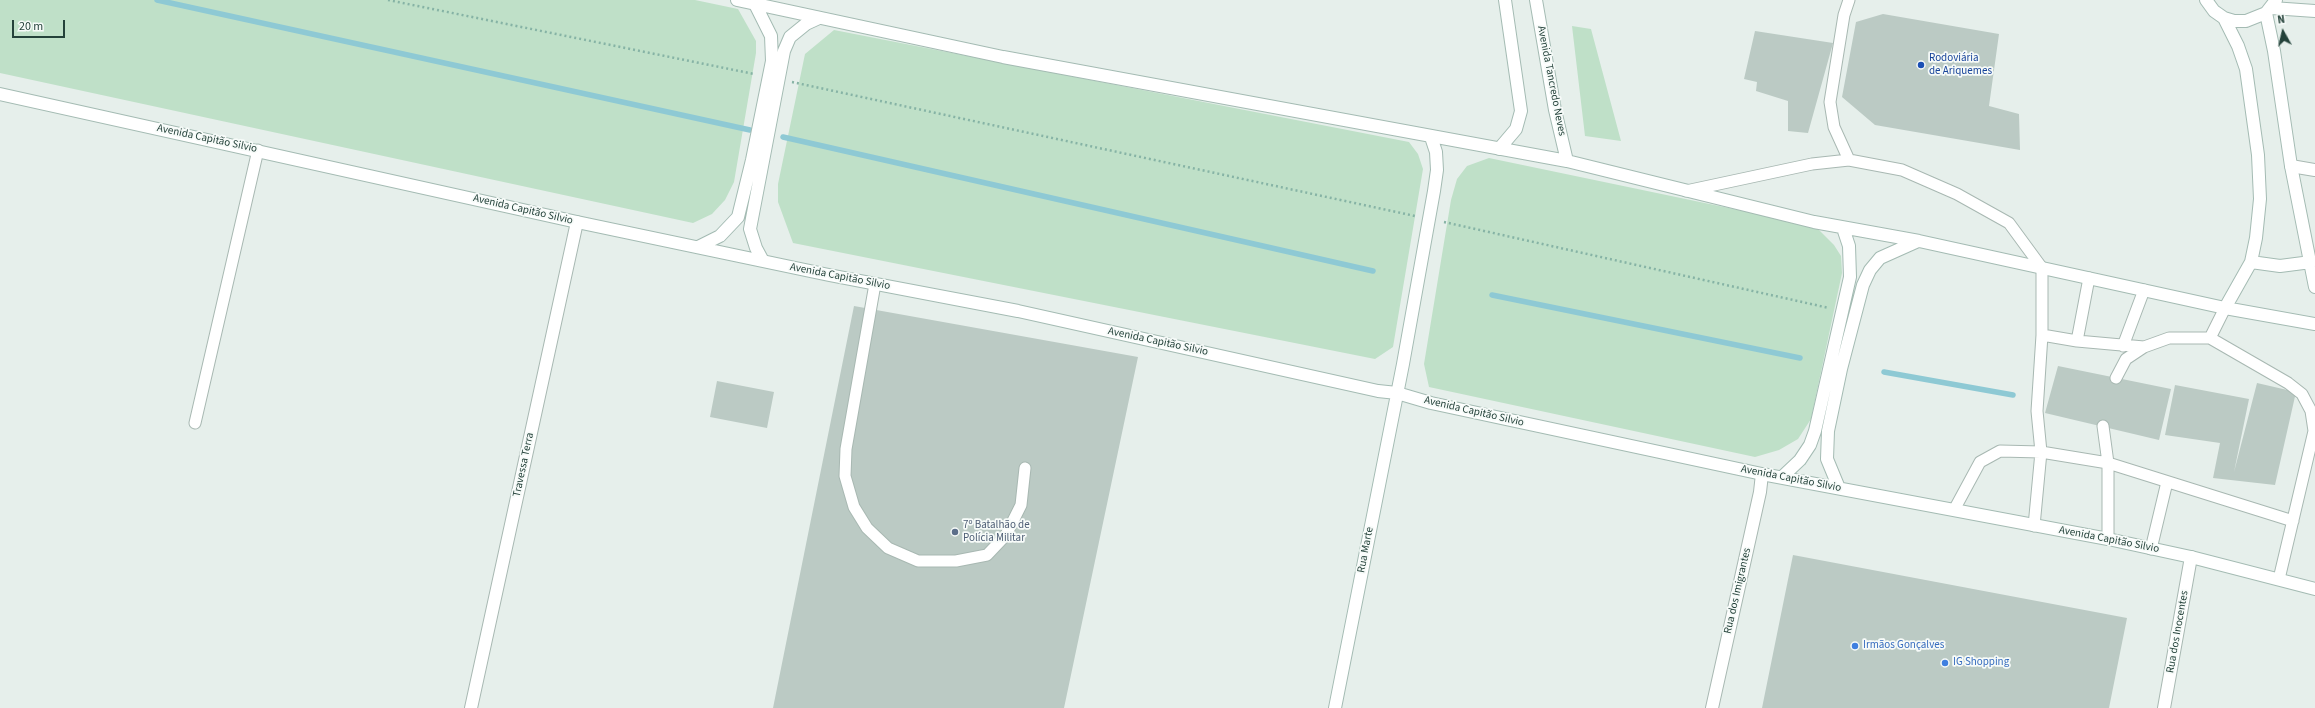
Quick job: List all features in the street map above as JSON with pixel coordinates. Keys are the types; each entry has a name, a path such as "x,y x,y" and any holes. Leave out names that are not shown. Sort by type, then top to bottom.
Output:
{"main road":[{"path":"737,0 1003,57 1567,161 1843,228 1919,241 2225,308 2315,324"},
{"path":"1500,149 1516,129 1521,111 1505,0"},
{"name":"Avenida Tancredo Neves","path":"1536,0 1555,110 1567,161"},
{"path":"2206,0 2214,11 2224,18 2234,21 2246,21 2271,7 2315,11"},
{"path":"755,4 771,36 773,78 750,229 756,248 763,261"},
{"path":"2271,7 2274,51 2291,166 2315,287"},
{"path":"698,247 720,236 738,217 773,78 784,51 790,37 806,24 820,18"},
{"path":"2224,18 2238,46 2246,69 2258,155 2260,199 2256,238 2251,262 2225,308"},
{"name":"Avenida Capitão Silvio","path":"0,94 258,150 577,222 1018,312 1378,391 1397,392 1431,403 1762,474 2191,556 2315,589"},
{"name":"Rua Marte","path":"1335,708 1397,392 1429,219 1437,170 1436,152 1431,137"},
{"path":"2291,166 2315,170"},
{"name":"Travessa Terra","path":"471,708 577,222"},
{"path":"1782,477 1800,460 1810,445 1843,311 1850,269 1847,236 1843,228"},
{"path":"1839,488 1827,459 1828,431 1841,369 1863,285 1870,270 1880,258 1894,250 1919,241"},
{"path":"2251,262 2280,266 2310,262"},
{"name":"Rua dos Imigrantes","path":"1712,708 1760,492 1762,474"},
{"name":"Rua dos Inocentes","path":"2164,708 2191,556"}],"lane":[{"path":"1848,0 1844,15 1830,102 1834,127 1849,160"},
{"path":"195,423 258,150"},
{"path":"1686,191 1812,164 1849,160 1902,170 1956,194 2009,223 2042,268 2042,335 2037,411 2041,452 2034,526"},
{"path":"2077,341 2089,278"},
{"path":"875,284 846,449 845,476 854,507 867,528 888,548 918,561 956,561 987,554 1006,535 1021,505 1025,468"},
{"path":"2123,346 2144,290"},
{"path":"2210,338 2225,308"},
{"path":"2042,335 2077,341 2144,347"},
{"path":"2116,378 2126,359 2144,347 2169,338 2210,338 2288,383 2302,394 2311,411 2314,432 2279,579"},
{"path":"2103,426 2108,463 2108,539"},
{"path":"1954,510 1980,462 2000,451 2041,452 2108,463 2293,521"},
{"path":"2151,549 2167,482"}],"path":[{"path":"388,0 773,78 1429,219 1843,311"}],"green space":[{"path":"0,0 695,0 738,9 756,41 756,53 734,182 725,200 712,214 693,223 0,73"},
{"path":"1572,26 1591,29 1621,141 1585,136"},
{"path":"834,30 1409,142 1418,154 1423,169 1393,347 1375,359 793,243 778,202 778,184 805,54"},
{"path":"1489,158 1815,226 1834,245 1841,256 1842,273 1811,419 1798,439 1779,450 1755,457 1429,387 1424,364 1451,200 1457,179 1467,166"}],"building":[{"name":"Rodoviária de Ariquemes","path":"1883,14 1999,34 1989,106 2019,114 2020,150 1875,125 1842,97 1856,22"},
{"path":"1755,31 1833,43 1808,133 1788,131 1788,101 1756,91 1757,82 1744,79"},
{"name":"7º Batalhão de Polícia Militar","path":"854,306 1138,357 1064,708 773,708"},
{"path":"2058,366 2171,389 2159,440 2045,413"},
{"path":"717,381 774,392 767,428 710,417"},
{"path":"2257,383 2296,392 2275,485 2213,478 2220,443 2165,435 2175,385 2249,399 2234,472"},
{"name":"IG Shopping","path":"1793,555 2127,618 2109,708 1762,708"}],"waterway":[{"path":"157,0 750,130"},
{"path":"783,137 1373,271"},
{"path":"1492,295 1800,358"},
{"path":"1884,372 2013,395"}],"place":[{"name":"Rodoviária de Ariquemes","path":"1921,65"},
{"name":"7º Batalhão de Polícia Militar","path":"955,532"},
{"name":"Irmãos Gonçalves","path":"1855,646"},
{"name":"IG Shopping","path":"1945,663"}]}
